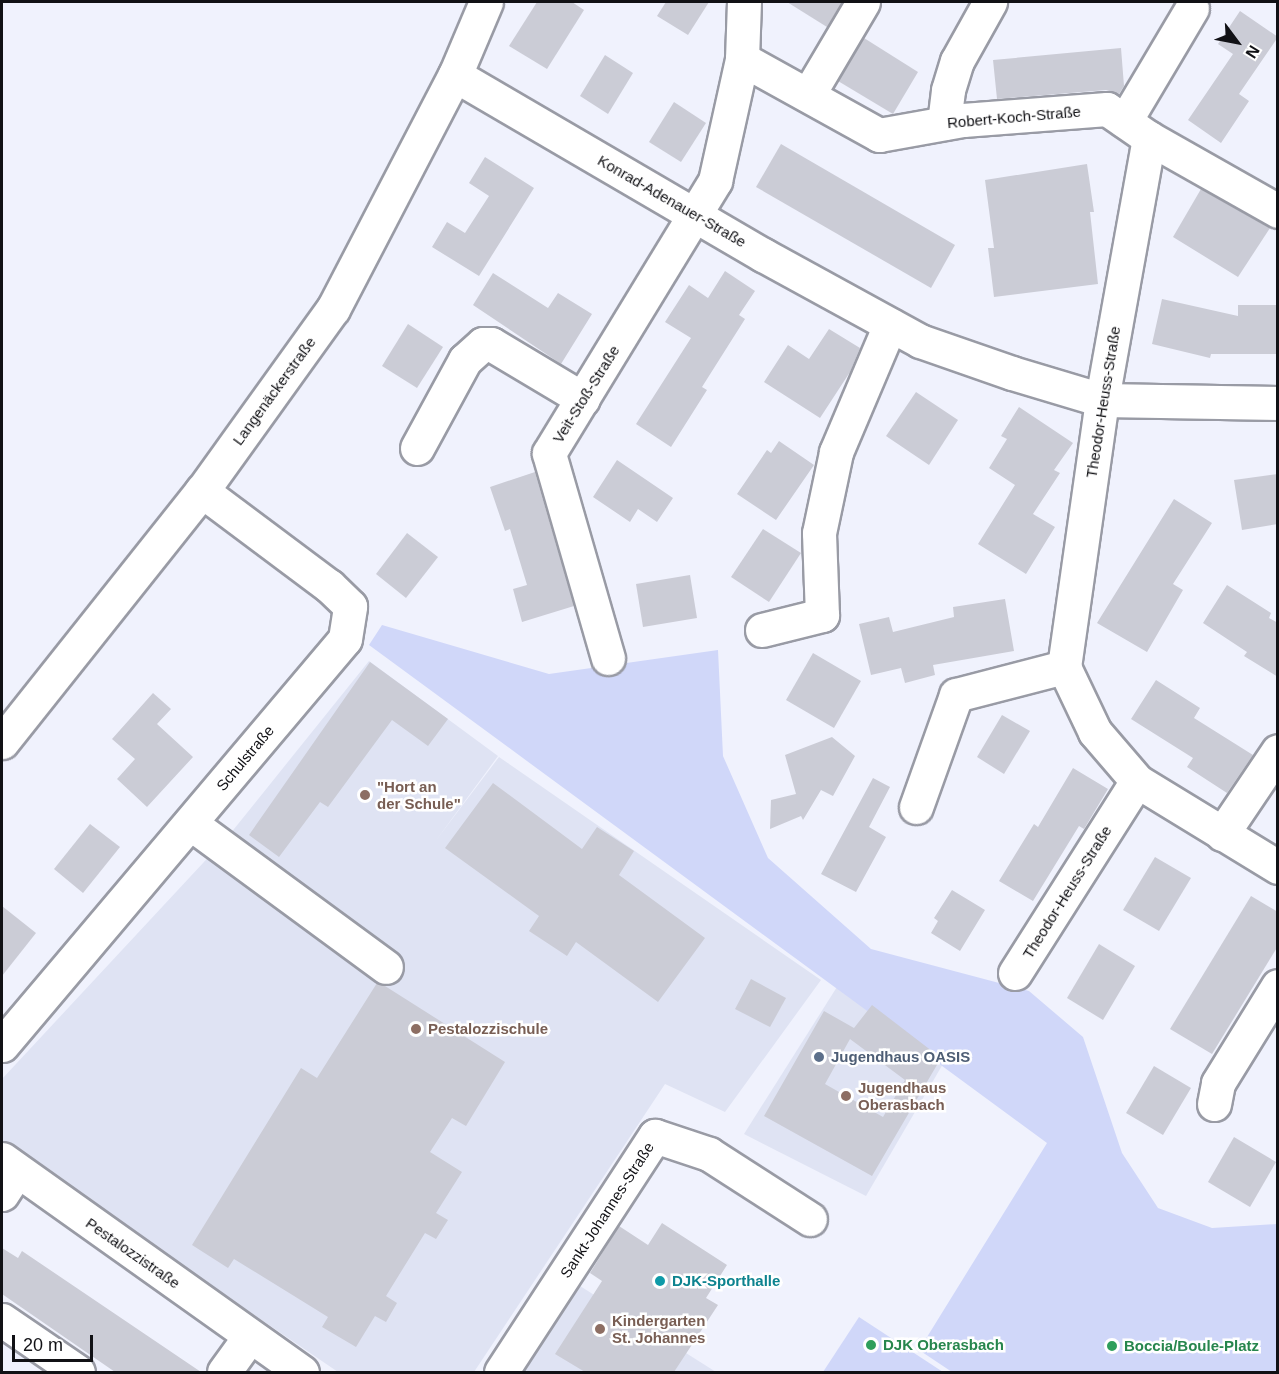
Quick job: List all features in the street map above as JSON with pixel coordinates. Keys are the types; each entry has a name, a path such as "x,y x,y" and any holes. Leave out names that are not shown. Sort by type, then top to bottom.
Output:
{"street":[{"name":"Langenäckerstraße","path":"2,742 202,491 333,309 455,75 486,2"},
{"name":"Veit-Stoß-Straße","path":"608,658 549,453 715,181 742,59 744,2"},
{"path":"808,95 864,2"},
{"path":"944,123 948,90 957,61 990,2"},
{"path":"1137,130 1192,8"},
{"name":"Robert-Koch-Straße","path":"742,59 879,135 944,123 1107,109 1137,130 1278,212"},
{"name":"Konrad-Adenauer-Straße","path":"455,75 890,325 920,340 991,366 1102,400 1278,403"},
{"name":"Theodor-Heuss-Straße","path":"1064,667 1137,130"},
{"path":"762,630 822,615 819,533 836,452 890,325"},
{"path":"417,448 465,360 483,344 491,344 583,399"},
{"name":"Schulstraße","path":"2,1045 345,639 350,606 329,586 202,491"},
{"path":"916,807 956,695 1064,667 1095,732 1137,781 1278,867"},
{"path":"1222,834 1278,751"},
{"name":"Theodor-Heuss-Straße","path":"1015,973 1137,781"},
{"path":"190,823 387,967"},
{"path":"1214,1104 1218,1083 1278,986"},
{"name":"Sankt-Johannes-Straße","path":"501,1372 655,1136 710,1154 810,1219"},
{"name":"Pestalozzistraße","path":"7,1174 302,1372"},
{"path":"2,1320 78,1372"},
{"path":"224,1372 249,1336"}],"shaded area":[{"path":"382,625 549,674 718,650 723,756 768,858 871,949 1029,991 1083,1037 1122,1153 1158,1208 1212,1228 1277,1224 1277,1372 952,1372 919,1350 1047,1143 369,645"},
{"name":"Pestalozzischule","path":"369,661 498,756 437,839 499,757 821,980 725,1112 665,1084 474,1372 338,1372 2,1143 2,1079 230,834"},
{"name":"Jugendhaus Oberasbach","path":"842,979 947,1057 866,1196 744,1134"},
{"name":"Kindergarten St. Johannes","path":"580,1286 716,1372 524,1372"},
{"name":"DJK Oberasbach","path":"859,1317 943,1372 823,1372"}],"building":[{"path":"537,2 572,2 584,10 547,69 509,46"},
{"path":"666,2 709,2 688,35 657,16"},
{"path":"787,2 842,2 827,27"},
{"path":"1240,11 1278,37 1239,94 1249,101 1221,143 1188,120 1233,54 1218,44"},
{"path":"864,38 918,72 893,114 838,81"},
{"path":"1121,48 1124,86 1119,94 1106,90 997,99 993,60"},
{"path":"605,55 633,73 608,114 580,96"},
{"path":"674,102 706,123 681,162 649,142"},
{"path":"781,144 955,245 931,288 756,187"},
{"path":"485,157 534,188 479,276 432,247 447,222 465,233 489,196 469,183"},
{"path":"1087,164 1094,212 1090,212 1098,284 994,297 988,248 994,248 985,180"},
{"path":"1201,189 1270,228 1238,277 1173,237"},
{"path":"725,271 755,291 739,315 745,319 702,387 707,390 671,447 636,424 691,338 665,322 689,285 708,298"},
{"path":"493,273 548,308 558,293 592,314 561,364 473,305"},
{"path":"1162,299 1238,316 1238,305 1278,305 1278,354 1211,354 1210,358 1152,344"},
{"path":"408,324 443,347 417,388 382,366"},
{"path":"829,329 860,348 850,372 820,418 764,382 788,345 809,359"},
{"path":"916,392 958,420 929,465 886,436"},
{"path":"1019,407 1073,443 1054,470 1060,473 1033,514 1055,527 1026,574 978,544 1015,485 989,468 1007,439 1001,436"},
{"path":"779,441 814,465 776,520 737,494 767,450 771,453"},
{"path":"617,460 673,498 657,522 638,509 630,522 593,497"},
{"path":"535,472 574,606 522,622 513,589 527,585 510,529 505,531 490,487"},
{"path":"1278,474 1278,524 1242,530 1234,480"},
{"path":"1174,499 1212,523 1173,584 1183,590 1147,652 1097,623"},
{"path":"763,529 801,553 769,602 731,577"},
{"path":"407,533 438,557 406,598 376,574"},
{"path":"690,575 697,618 643,627 636,584"},
{"path":"1227,585 1271,613 1269,618 1278,623 1278,677 1244,656 1247,652 1203,623"},
{"path":"1005,599 1014,651 933,665 935,675 905,683 901,668 871,675 859,624 889,617 893,632 954,617 953,607"},
{"path":"813,653 861,681 834,728 786,700"},
{"path":"370,662 448,719 428,746 392,720 328,807 320,802 279,857 249,835"},
{"path":"1156,680 1200,708 1194,718 1253,755 1227,793 1187,767 1193,758 1131,719"},
{"path":"153,693 171,709 157,724 193,757 147,807 117,779 135,759 112,739"},
{"path":"1002,715 1030,731 1004,774 977,757"},
{"path":"832,737 855,756 833,796 821,790 803,820 801,816 770,829 771,800 796,794 785,755"},
{"path":"1073,768 1108,789 1084,829 1079,826 1033,901 999,881 1034,824 1038,827"},
{"path":"873,778 890,787 869,827 886,837 856,892 821,874"},
{"path":"493,783 582,849 597,827 634,851 619,875 705,938 658,1002 576,942 567,956 529,931 539,916 445,848"},
{"path":"90,824 120,847 83,893 54,869"},
{"path":"1155,857 1191,878 1159,931 1123,910"},
{"path":"952,890 985,910 960,951 931,933 938,921 934,918"},
{"path":"1251,896 1278,912 1278,946 1212,1054 1170,1029"},
{"path":"2,906 36,933 2,976"},
{"path":"1099,944 1135,966 1103,1020 1067,998"},
{"path":"751,979 786,998 770,1027 735,1009"},
{"path":"377,983 505,1062 466,1126 452,1118 430,1152 462,1172 436,1213 448,1220 436,1239 425,1233 386,1296 397,1303 386,1322 375,1316 356,1347 322,1327 328,1317 234,1259 228,1268 192,1245 301,1068 317,1078"},
{"name":"Jugendhaus Oberasbach","path":"872,1005 941,1058 872,1176 764,1116 824,1011 854,1028","holes":["850,1039 905,1080 883,1117 825,1084"]},
{"path":"1154,1066 1191,1088 1163,1135 1126,1113"},
{"path":"1234,1137 1276,1162 1250,1207 1208,1182"},
{"path":"662,1223 727,1265 706,1298 718,1305 674,1372 585,1372 555,1354 602,1281 590,1273 619,1226 648,1245"},
{"path":"2,1248 18,1258 22,1251 201,1372 115,1372 2,1294"}],"place":[{"name":"\"Hort an der Schule\"","path":"365,795"},
{"name":"Pestalozzischule","path":"416,1029"},
{"name":"Jugendhaus OASIS","path":"819,1057"},
{"name":"Jugendhaus Oberasbach","path":"846,1096"},
{"name":"DJK-Sporthalle","path":"660,1281"},
{"name":"Kindergarten St. Johannes","path":"600,1329"},
{"name":"DJK Oberasbach","path":"871,1345"},
{"name":"Boccia/Boule-Platz","path":"1112,1346"}]}
